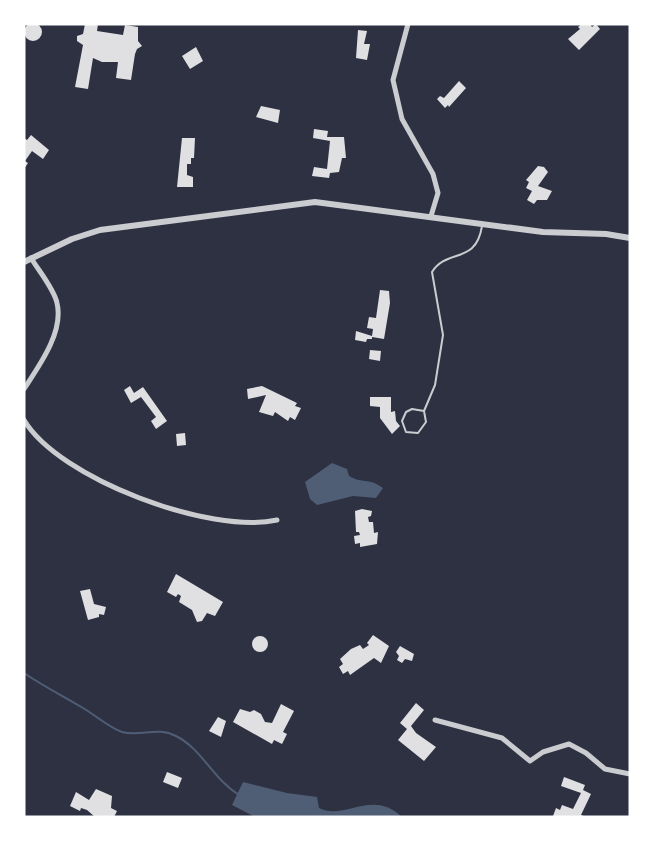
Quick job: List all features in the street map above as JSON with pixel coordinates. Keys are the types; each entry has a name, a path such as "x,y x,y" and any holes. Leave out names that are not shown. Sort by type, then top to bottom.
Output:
{"street":[{"path":"408,24 393,80 402,120 433,174 438,193 431,216"},
{"path":"24,262 72,239 100,230 288,203 315,202 543,232 606,234 630,238"},
{"path":"24,388 50,345 57,303 31,258"},
{"path":"24,420 32,432 54,452 96,479 119,489 216,521 254,524 277,520"},
{"path":"435,720 502,738 531,761 543,752 569,744 586,753 605,769 630,774"}],"lane":[{"path":"424,411 412,409 406,412 402,421 406,432 414,434 421,430 426,422 424,411 435,386 443,335 432,272 438,265 473,249 479,241 483,224"}],"water":[{"path":"332,463 347,469 349,476 383,488 376,498 353,496 317,505 310,499 305,482"},
{"path":"243,782 287,793 317,797 319,808 329,811 380,805 402,817 255,817 232,805"}],"building":[{"path":"33,23 39,26 42,32 39,38 33,41 27,38 24,32 27,26"},
{"path":"85,24 98,24 97,31 123,35 125,25 138,27 138,41 142,46 135,54 131,80 116,78 118,62 102,62 93,58 88,89 75,87 83,45 77,41 77,36 83,34"},
{"path":"582,24 590,24 592,27 596,24 600,29 579,50 568,39 580,29 578,27"},
{"path":"358,30 367,31 364,44 370,44 367,60 356,58"},
{"path":"196,47 203,61 190,69 182,56"},
{"path":"459,81 466,88 449,107 448,105 445,108 437,99 440,96 444,98"},
{"path":"261,106 280,110 278,123 256,117"},
{"path":"314,129 328,131 327,137 344,137 346,158 342,158 339,172 330,173 329,178 312,176 314,167 327,169 330,141 313,138"},
{"path":"31,135 49,150 43,159 32,151 25,161 28,163 24,169 24,138 27,140"},
{"path":"182,138 195,138 194,158 191,158 191,164 187,164 187,175 193,177 193,187 177,187"},
{"path":"538,166 544,167 548,172 538,186 552,191 547,200 537,200 534,204 527,200 532,191 526,188 529,182 526,180"},
{"path":"380,290 389,291 390,303 384,339 372,337 366,342 355,340 356,331 372,336 373,329 367,328 369,317 376,318"},
{"path":"370,350 381,351 380,361 369,359"},
{"path":"130,386 134,393 143,387 167,421 156,429 151,421 156,417 141,397 131,403 124,390"},
{"path":"262,386 297,403 295,406 301,408 295,420 290,417 288,421 275,412 273,416 259,412 266,395 248,399 247,389"},
{"path":"370,397 391,397 391,412 395,411 396,421 400,426 392,434 380,418 380,407 370,406"},
{"path":"185,433 186,445 177,446 176,434"},
{"path":"362,509 372,511 371,516 368,517 369,522 373,522 374,533 378,532 377,544 360,547 360,543 355,544 354,536 360,535 356,532 355,511"},
{"path":"176,574 223,602 215,616 207,613 202,621 197,622 192,610 179,602 181,596 178,594 176,597 167,592"},
{"path":"90,589 94,604 106,607 104,615 99,614 99,617 88,620 80,591"},
{"path":"373,635 389,646 381,663 374,658 350,675 348,671 343,674 339,667 343,664 340,659 351,649 360,645 363,649 369,645 367,643"},
{"path":"257,636 263,636 268,644 266,650 257,652 252,647 252,641"},
{"path":"400,646 414,654 412,661 405,659 402,663 397,660 399,656 396,652"},
{"path":"416,703 424,710 411,726 416,733 436,747 424,761 398,740 407,729 400,723"},
{"path":"281,704 294,711 283,732 287,734 282,744 274,740 272,744 233,722 240,709 250,712 254,710 261,714 265,722 272,723"},
{"path":"218,717 226,721 221,737 209,731"},
{"path":"167,772 182,778 178,788 163,782"},
{"path":"564,777 585,785 583,790 591,794 581,815 586,817 553,816 556,808 560,810 562,805 573,809 581,793 561,786"},
{"path":"96,789 112,796 111,808 117,811 114,817 95,817 87,810 81,808 80,811 70,806 76,792 89,800"}],"waterway":[{"path":"24,673 117,730 129,733 162,732 176,736 193,748 222,781 239,795"}]}
